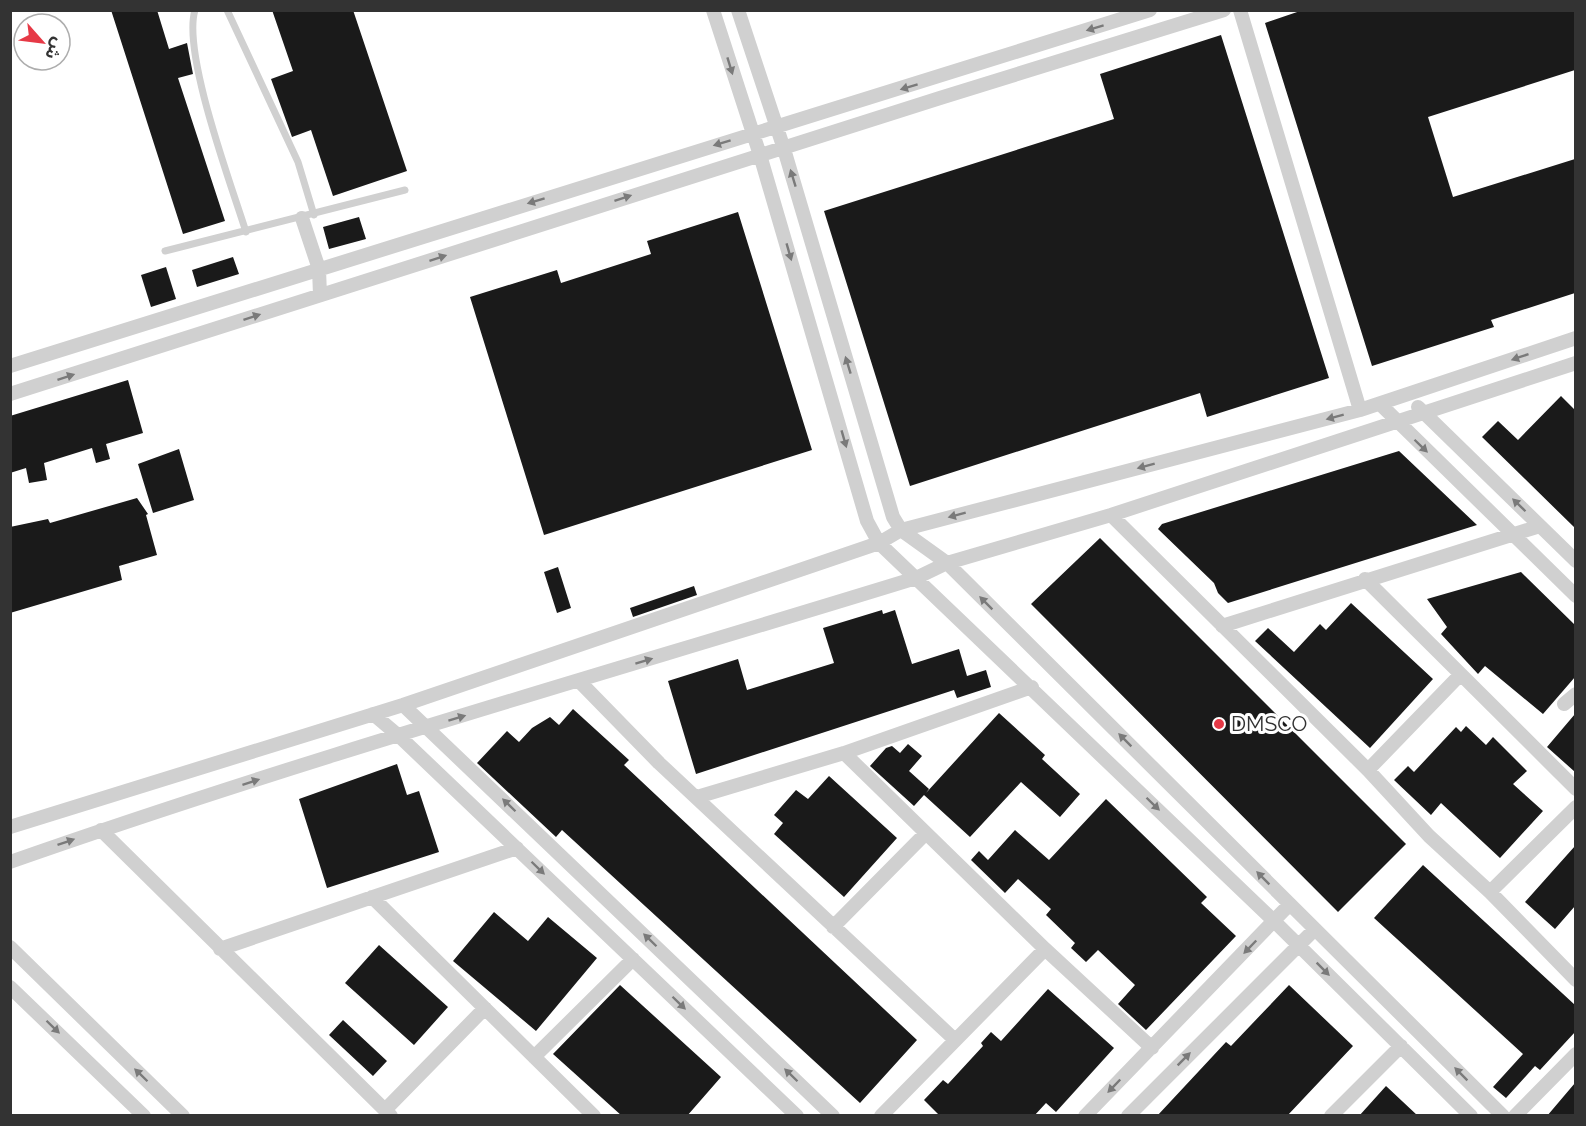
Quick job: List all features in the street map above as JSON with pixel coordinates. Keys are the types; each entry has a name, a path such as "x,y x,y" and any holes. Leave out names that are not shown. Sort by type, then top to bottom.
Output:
{"street":[{"path":"712,10 760,155 867,521 879,543 1298,944 1471,1116"},
{"path":"738,10 775,129 784,149 894,517 900,530 946,563 1503,1116"},
{"path":"10,366 752,134 775,129 1150,10"},
{"path":"10,394 1224,10"},
{"path":"1240,10 1360,410"},
{"path":"308,217 319,269 320,295"},
{"path":"10,827 403,705 879,543 900,530 1407,397 1575,338"},
{"path":"10,861 427,727 916,578 946,563 1111,515 1575,363"},
{"path":"1407,397 1575,561"},
{"path":"1380,404 1575,596"},
{"path":"1111,515 1368,770 1429,836 1490,892 1575,980"},
{"path":"1222,626 1365,579 1514,536 1540,526"},
{"path":"1365,579 1459,676 1530,741 1575,789"},
{"path":"1368,770 1459,676"},
{"path":"579,681 658,763 954,1039"},
{"path":"697,797 786,768 844,753 1032,687"},
{"path":"1564,704 1575,694"},
{"path":"403,705 833,1116"},
{"path":"373,714 399,736 797,1116"},
{"path":"844,753 1045,949 1152,1048"},
{"path":"1490,892 1575,807"},
{"path":"101,830 388,1113 485,1008"},
{"path":"833,927 926,833"},
{"path":"220,949 517,848"},
{"path":"372,897 594,1116"},
{"path":"1085,1116 1290,904"},
{"path":"1128,1116 1315,929"},
{"path":"10,947 183,1116"},
{"path":"881,1116 954,1039 1045,949"},
{"path":"534,1057 633,959"},
{"path":"10,987 144,1116"},
{"path":"1332,1116 1401,1046"},
{"path":"1515,1116 1575,1054"}],"lane":[{"path":"195,10 192,22 193,45 199,76 246,231"},
{"path":"227,10 298,162 308,217"},
{"path":"165,251 308,217 405,190"}],"building":[{"path":"111,10 157,10 169,49 187,43 193,74 178,78 225,221 183,234"},
{"path":"272,10 353,10 407,171 333,196 311,130 292,137 271,79 293,71"},
{"path":"1303,10 1575,10 1575,70 1428,117 1453,197 1575,159 1575,293 1491,320 1494,327 1372,366 1265,23"},
{"path":"1221,35 1329,378 1207,417 1200,393 910,486 824,211 1114,119 1100,74"},
{"path":"738,212 812,450 544,535 470,297 557,270 561,283 651,254 647,241"},
{"path":"359,217 366,239 329,249 323,227"},
{"path":"233,257 239,274 197,287 192,270"},
{"path":"166,267 176,299 151,307 141,275"},
{"path":"128,380 143,433 106,444 110,459 96,463 92,448 44,463 47,480 29,483 26,468 10,473 10,416"},
{"path":"1561,396 1575,410 1575,528 1482,437 1498,421 1518,440"},
{"path":"179,449 194,500 153,513 138,464"},
{"path":"1399,451 1477,525 1228,603 1218,593 1214,583 1158,529 1162,524"},
{"path":"137,498 148,514 146,515 157,555 119,566 122,580 10,613 10,527 48,519 50,523"},
{"name":"DMSCO","path":"1100,538 1406,844 1338,912 1031,604"},
{"path":"558,567 571,608 557,613 544,572"},
{"path":"1521,572 1575,625 1575,677 1543,714 1485,666 1478,674 1441,634 1447,627 1427,599"},
{"path":"694,586 697,595 633,617 630,608"},
{"path":"1351,603 1433,679 1370,748 1255,641 1268,628 1294,652 1320,624 1326,630"},
{"path":"882,610 883,614 895,610 912,664 959,649 967,676 986,670 991,687 957,698 954,690 696,774 668,681 738,659 747,690 834,663 823,628"},
{"path":"573,709 629,760 624,765 917,1040 860,1103 562,830 556,837 477,763 507,731 519,742 532,728 550,717 559,725"},
{"path":"999,713 1045,755 1042,759 1080,794 1060,817 1021,782 970,837 924,795 914,806 870,766 886,748 892,746 900,753 908,744 922,756 909,771 929,789 926,793"},
{"path":"1575,714 1575,772 1547,747"},
{"path":"1466,726 1486,745 1493,737 1527,771 1513,784 1543,811 1500,858 1441,803 1431,815 1394,780 1408,766 1414,772 1456,727 1461,732"},
{"path":"397,764 407,795 419,791 439,852 327,888 299,799"},
{"path":"829,776 897,838 844,897 774,834 783,823 774,815 796,790 808,799"},
{"path":"1106,799 1207,897 1201,903 1236,936 1146,1030 1118,1004 1135,985 1098,950 1086,962 1071,948 1075,943 1046,915 1051,909 1018,879 1005,893 971,860 979,851 988,860 1015,830 1049,860"},
{"path":"1575,846 1575,906 1555,929 1525,902"},
{"path":"1423,865 1575,1005 1575,1032 1540,1070 1535,1066 1506,1098 1493,1087 1523,1054 1374,918"},
{"path":"494,912 528,941 548,917 597,958 536,1031 453,961"},
{"path":"379,945 448,1007 414,1045 345,983"},
{"path":"620,985 721,1077 687,1116 622,1116 553,1054"},
{"path":"1289,985 1353,1046 1287,1116 1157,1116 1226,1042 1231,1046"},
{"path":"1048,989 1114,1048 1056,1112 1046,1103 1034,1116 940,1116 924,1100 943,1080 948,1084 983,1046 981,1043 991,1032 1001,1041"},
{"path":"343,1020 387,1061 373,1076 329,1035"},
{"path":"1575,1083 1575,1116 1547,1116"},
{"path":"1386,1086 1418,1116 1359,1116"}],"place":[{"name":"DMSCO","path":"1219,724"}]}
